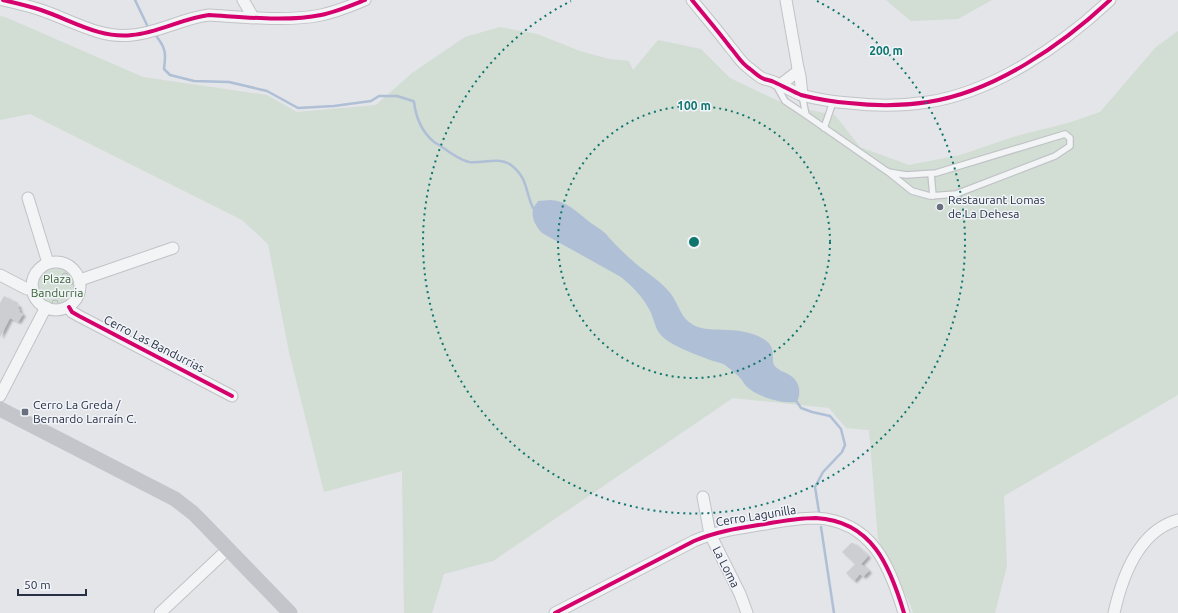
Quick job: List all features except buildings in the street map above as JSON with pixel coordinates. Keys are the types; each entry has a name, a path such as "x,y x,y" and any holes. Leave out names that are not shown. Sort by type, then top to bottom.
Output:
{"main road":[{"path":"0,409 175,499 193,513 290,613"}],"street":[{"path":"3,0 42,11 100,32 116,35 145,33 195,17 209,15 298,18 320,16 365,0"},
{"path":"243,0 253,17"},
{"path":"692,0 732,48 738,59 762,78 777,83 802,95 833,102 868,105 927,102 973,89 1002,77 1040,55 1072,33 1110,0"},
{"path":"786,0 802,95"},
{"path":"777,83 797,72 798,68"},
{"path":"28,198 48,263"},
{"path":"80,280 173,248"},
{"path":"60,262 71,266 80,280 81,287 75,302 63,309 56,310 46,307 38,302 33,289 33,281 36,274 41,267 48,263 60,262"},
{"path":"0,275 27,289 33,289"},
{"name":"Cerro Las Bandurrias","path":"69,306 72,312 79,316 232,396"},
{"path":"0,396 46,307"},
{"name":"La Loma","path":"703,497 710,534 740,594 747,613"},
{"name":"Cerro Lagunilla","path":"555,613 710,534 798,519 816,518 843,524 865,537 871,543 880,554 892,577 904,613"},
{"path":"1114,613 1123,580 1144,542 1149,536 1166,524 1178,520"},
{"path":"160,613 228,549"}],"lane":[{"path":"777,83 785,101 887,171 912,191 930,196 956,194 1055,156 1070,146 1070,138 1065,134 931,174 906,175 887,171"},
{"path":"802,95 806,114"},
{"path":"824,128 833,102"},
{"path":"931,174 933,196"}],"green space":[{"path":"886,0 992,0 958,19 911,21"},
{"path":"0,16 143,77 267,95 297,112 376,105 412,73 465,37 500,27 537,34 580,51 609,59 629,61 633,70 658,40 701,49 730,78 789,106 835,115 860,147 909,165 960,155 1016,136 1068,123 1100,112 1156,47 1178,31 1178,395 1004,496 1007,566 995,613 913,613 878,539 869,430 846,428 829,408 733,398 493,561 444,574 432,613 404,613 402,471 324,492 289,352 268,244 242,220 30,114 0,120"},
{"name":"Plaza Bandurria","path":"53,267 61,267 73,276 76,286 73,296 67,302 61,305 53,305 41,296 38,290 38,282 47,270"}],"water":[{"path":"551,200 561,202 570,207 605,233 630,258 667,290 683,316 693,325 707,329 747,332 757,335 765,340 772,347 774,365 795,379 799,390 797,402 778,401 763,396 746,386 738,375 725,365 687,351 664,338 658,332 646,304 625,280 540,231 533,219 533,209 538,201"}],"waterway":[{"path":"135,0 147,25"},
{"path":"157,37 165,52 164,69 170,75 194,81 229,82 267,91 298,108 334,106 371,101 379,96 397,96 413,101 416,114 426,134 434,142 455,156 469,162 501,161 511,165 523,180 533,208"},
{"path":"797,402 801,408 830,416 841,429 845,445 842,452 823,472 815,487 819,512"},
{"path":"821,527 834,613"}],"cycle path":[{"path":"3,0 41,10 86,28 108,34 120,35 142,34 190,19 209,15 265,18 308,17 343,9 365,0"},
{"path":"692,0 741,61 762,78 772,81 801,95 843,103 869,105 928,102 953,97 978,88 1026,64 1049,49 1071,34 1110,0"},
{"path":"69,307 72,312 79,316 232,396"},
{"path":"555,613 694,541 720,532 790,520 816,518 835,521 851,528 865,537 876,549 885,563 904,613"}],"place":[{"name":"Restaurant Lomas de La Dehesa","path":"940,207"},
{"name":"Cerro La Greda / Bernardo Larraín C.","path":"25,412"}]}
